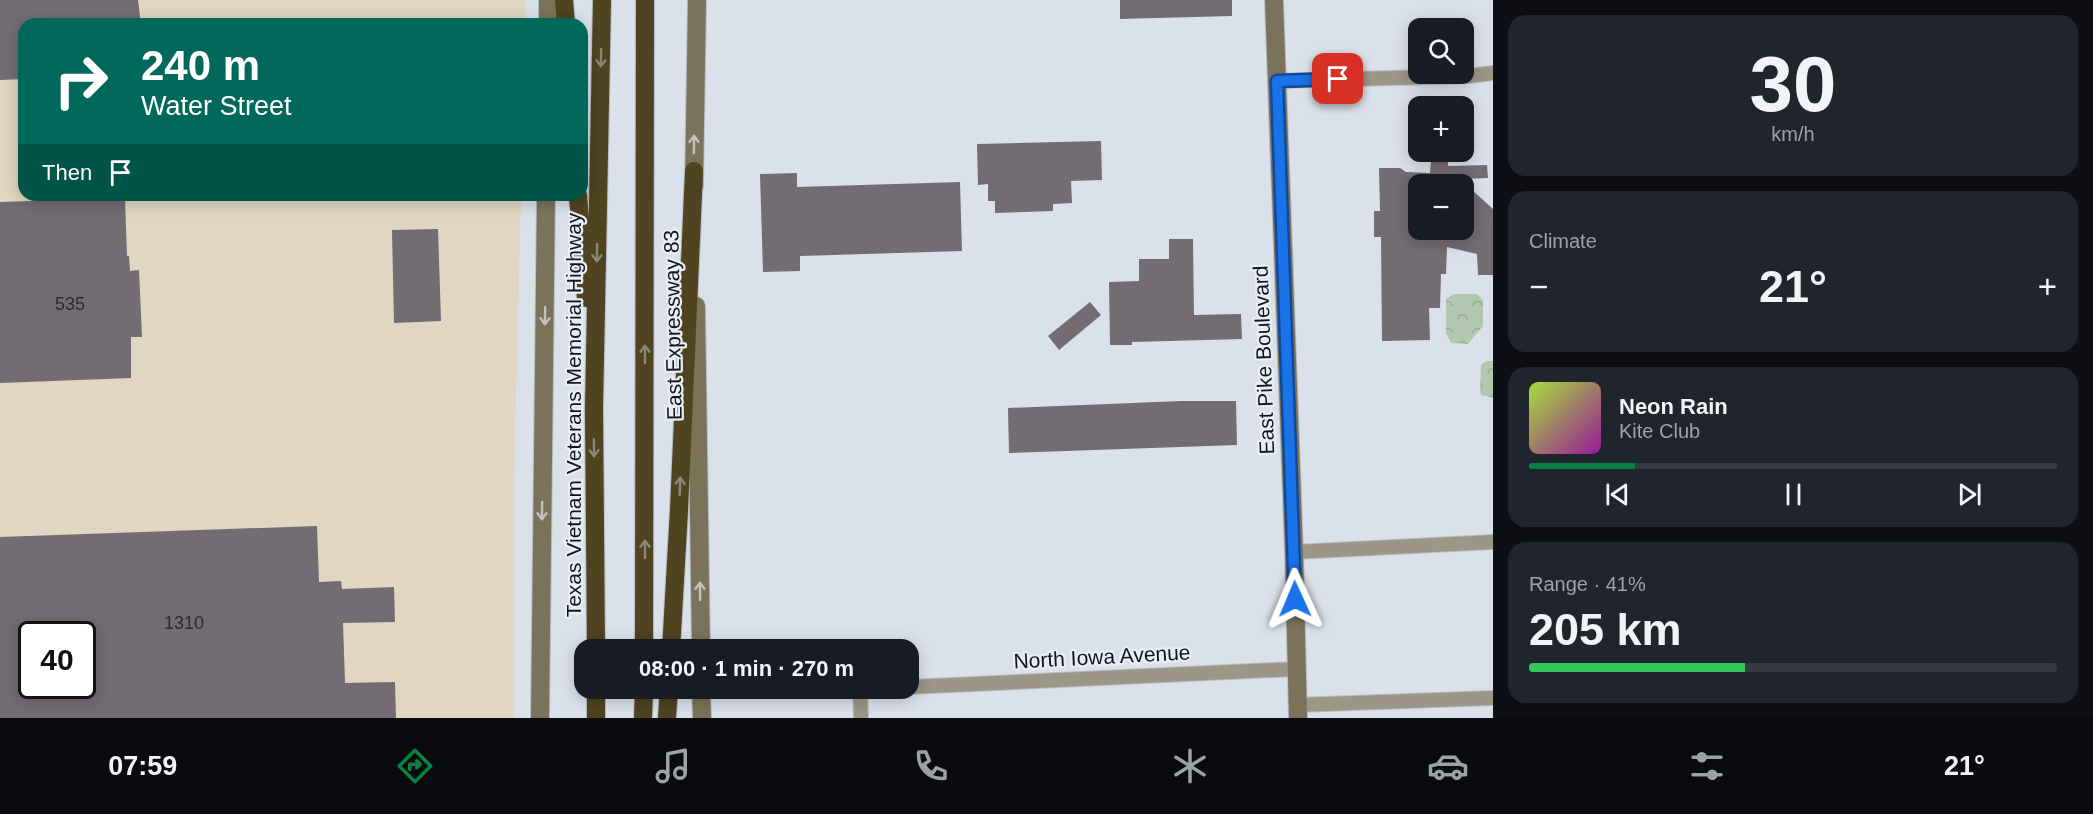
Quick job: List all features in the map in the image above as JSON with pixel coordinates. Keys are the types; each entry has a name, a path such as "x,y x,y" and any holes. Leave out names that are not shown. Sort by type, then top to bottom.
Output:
{"highway":[{"path":"564,0 566,18"},
{"name":"Texas Vietnam Veterans Memorial Highway","path":"596,639 594,408 602,0"},
{"path":"644,639 645,0"},
{"path":"672,639 694,171"},
{"path":"578,201 594,408"},
{"path":"596,699 596,718"},
{"path":"643,718 644,699"},
{"path":"667,718 668,699"}],"main road":[{"path":"548,0 548,18"},
{"name":"East Expressway 83","path":"697,0 694,171 701,639"},
{"name":"East Pike Boulevard","path":"1274,0 1298,712"},
{"path":"540,718 546,201"},
{"path":"701,699 702,718"}],"street":[{"path":"1277,81 1468,76 1493,73"},
{"path":"1294,552 1493,542"},
{"name":"North Iowa Avenue","path":"919,687 1296,669"},
{"path":"1298,712 1493,698"},
{"path":"860,699 861,718"}],"shaded area":[{"path":"0,0 526,0 526,18 18,18 18,201 521,201 514,479 514,718 0,718"}],"green space":[{"path":"1454,294 1477,294 1483,300 1483,326 1468,344 1451,343 1446,333 1446,299"},
{"path":"1486,361 1493,361 1493,398 1481,395 1480,391 1481,365"}],"building":[{"path":"0,0 138,0 140,18 18,18 18,79 0,80"},
{"path":"1120,0 1232,0 1232,16 1120,19"},
{"path":"1101,141 1102,180 1071,181 1072,203 1053,204 1053,211 995,213 995,201 988,201 988,184 978,185 977,144"},
{"path":"1431,162 1448,162 1448,166 1487,165 1488,178 1474,178 1474,174 1408,174 1408,240 1474,240 1474,192 1493,209 1493,275 1478,275 1477,254 1447,247 1446,274 1441,274 1440,308 1429,308 1430,340 1382,341 1381,237 1374,237 1374,211 1380,211 1379,168 1400,168 1406,172 1430,173"},
{"path":"797,173 797,187 960,182 962,251 800,256 800,271 763,272 760,174"},
{"path":"125,201 127,256 129,256 130,271 139,270 142,337 131,337 131,378 0,383 0,202"},
{"path":"438,229 441,321 394,323 392,230"},
{"path":"1169,239 1193,239 1194,315 1241,314 1242,339 1132,342 1132,345 1110,345 1109,282 1139,281 1139,259 1169,259"},
{"path":"1090,302 1101,315 1059,350 1048,336"},
{"path":"1236,401 1237,445 1009,453 1008,408"},
{"path":"317,526 319,582 341,581 342,589 394,587 395,622 343,623 345,683 395,682 396,718 0,718 0,537"}],"route":[{"path":"1295,599 1277,81 1338,79"}]}
